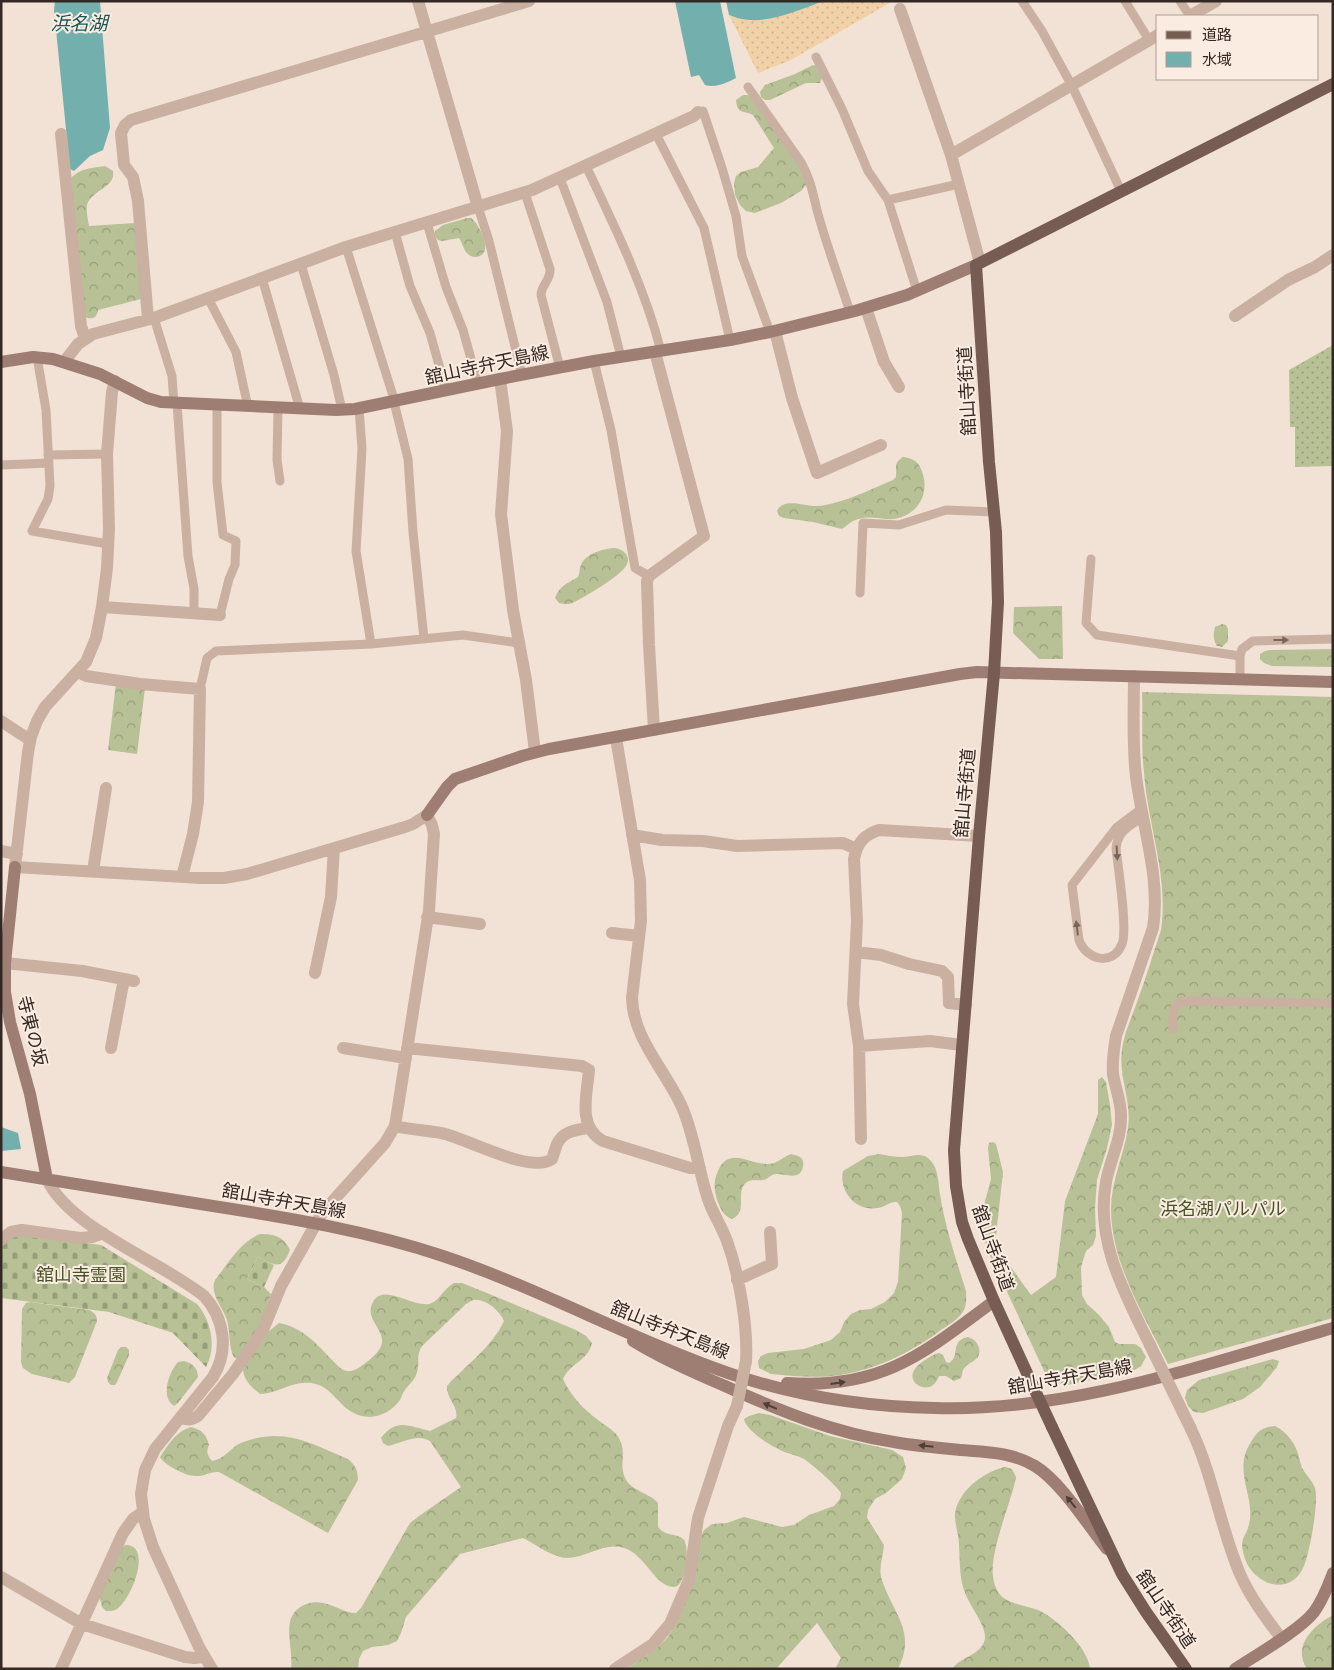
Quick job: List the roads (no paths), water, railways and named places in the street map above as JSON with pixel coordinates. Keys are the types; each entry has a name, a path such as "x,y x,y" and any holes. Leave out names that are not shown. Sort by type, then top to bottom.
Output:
{"main road":[{"path":"978,264 1333,84"},
{"name":"舘山寺弁天島線","path":"1,362 36,357 64,362 100,374 148,398 176,404 342,410 394,402 500,379 730,340 772,331 866,308 917,290 978,264"},
{"name":"舘山寺街道","path":"978,264 989,462 996,532 998,602 994,673 954,1150 958,1204 968,1239 994,1301 1111,1554 1133,1593 1186,1669"},
{"path":"427,815 455,779 535,752 960,674 1134,676 1333,682"},
{"name":"寺東の坂","path":"16,860 3,982 6,1008 30,1094 47,1180"},
{"name":"舘山寺弁天島線","path":"1,1172 273,1215 373,1236 443,1256 730,1373 815,1395 885,1406 947,1409 1017,1406 1070,1399 1121,1388 1333,1328"},
{"path":"755,1381 815,1385 851,1381 869,1376 919,1355 994,1301"},
{"path":"604,1322 654,1353 713,1381 802,1419 840,1431 893,1442 995,1452 1023,1460 1036,1466 1053,1481 1111,1554"},
{"path":"1234,1669 1301,1625 1314,1613 1323,1598 1333,1573"}],"street":[{"path":"418,1 478,207"},
{"path":"151,318 138,201 132,177 124,165 121,133 124,125 131,120 529,1"},
{"path":"1192,15 1216,1"},
{"path":"900,8 951,155 978,264"},
{"path":"951,155 1154,38"},
{"path":"64,362 85,338 93,334 151,318 346,247 525,193 700,112"},
{"path":"61,134 82,326 85,338"},
{"path":"1235,316 1288,280 1315,267 1333,255"},
{"path":"866,308 881,355 899,387"},
{"path":"772,331 817,473 881,445"},
{"path":"654,730 648,645 647,582 649,576 704,536 658,352"},
{"path":"500,379 507,431 501,514 535,752"},
{"name":"寺東の坂","path":"16,860 30,740 45,708 86,662 92,650 102,607 108,544 107,454 112,392 115,381"},
{"path":"102,607 220,615"},
{"path":"78,672 86,676 113,680 200,689 198,802 193,834 182,877"},
{"path":"1134,676 1136,774 1154,884 1156,914 1114,1048 1113,1073 1121,1115 1116,1150 1106,1182 1104,1208 1105,1235 1112,1261 1201,1452 1240,1574 1253,1600 1280,1638"},
{"path":"1,721 30,740"},
{"path":"615,1669 653,1644 662,1635 673,1618 689,1580 698,1518 728,1426 737,1406 746,1361 747,1343 737,1280 726,1240 709,1202 690,1128 682,1107 636,1022 633,1010 632,998 640,921 640,880 638,859 632,835 616,738"},
{"path":"93,871 106,788"},
{"path":"1,852 16,860 93,871 212,878 247,874 405,827 427,815 432,826 434,834 427,917 395,1126 385,1143 322,1213 281,1286 264,1330 233,1374 198,1416 192,1420 186,1420 181,1417"},
{"path":"861,1139 859,1046 853,1004 857,921 854,859 856,849 865,837 879,830 979,836"},
{"path":"632,835 662,840 702,841 736,846 842,843 856,849"},
{"path":"315,973 331,897 334,848"},
{"path":"427,917 480,924"},
{"path":"612,933 639,936"},
{"path":"856,952 881,955 908,964 942,971 948,977 949,1003 966,1005"},
{"path":"5,963 82,971 129,980 111,1048"},
{"path":"859,1046 930,1041 962,1045"},
{"path":"343,1048 582,1066 589,1070 586,1121 588,1128 595,1137 602,1141 690,1168 700,1168"},
{"path":"395,1126 443,1133 496,1154 542,1164 552,1159 558,1142 562,1137 574,1131 588,1128"},
{"path":"47,1180 54,1193 87,1223 200,1293 211,1303 216,1311 223,1341 222,1361 213,1378 155,1449 149,1459 141,1494 143,1512 153,1547 204,1657 212,1669"},
{"path":"1,1240 11,1232 22,1230 80,1238 92,1237 103,1233"},
{"path":"737,1280 772,1264 770,1232"},
{"path":"61,1669 123,1533 133,1519 143,1512"},
{"path":"1,1577 82,1624 184,1656 204,1657"}],"lane":[{"path":"1022,1 1042,32 1072,86 1121,191"},
{"path":"1125,1 1154,38"},
{"path":"1180,1 1189,15"},
{"path":"816,57 842,109 868,171 888,200 917,290"},
{"path":"748,87 801,162 808,175 813,188 816,208 850,312"},
{"path":"700,112 722,168 736,216 742,256 772,331"},
{"path":"656,134 704,228 730,340"},
{"path":"586,166 631,260 654,322 658,352"},
{"path":"560,178 607,302 621,357"},
{"path":"888,200 959,184"},
{"path":"525,193 550,269 550,274 543,286 541,295 560,368"},
{"path":"478,207 489,242 522,375"},
{"path":"427,222 478,384"},
{"path":"394,232 410,286 430,334 446,390"},
{"path":"346,247 394,402 408,459 424,639"},
{"path":"301,264 334,375 342,410"},
{"path":"262,278 300,409"},
{"path":"208,298 236,352 248,407"},
{"path":"151,318 172,376 176,404 188,556 194,589 194,613"},
{"path":"36,357 46,410 50,493 32,531 108,544"},
{"path":"594,362 611,430 635,568 649,576"},
{"path":"217,406 216,464 223,536 236,541 235,565 229,579 220,615"},
{"path":"278,408 277,460 280,481"},
{"path":"359,408 362,449 356,551 371,644"},
{"path":"1,465 107,454"},
{"path":"860,593 863,523 899,524 946,510 994,512"},
{"path":"1091,559 1086,623 1097,635 1240,656"},
{"path":"200,689 207,658 216,651 371,644 463,635 519,643"},
{"path":"1240,680 1240,656 1242,649 1254,641 1333,639"},
{"path":"1142,813 1120,833 1117,840 1116,848 1124,928 1122,945 1110,956 1094,958 1082,948 1079,940 1072,885 1117,827 1142,813"},
{"path":"1173,1030 1173,1012 1179,1002 1184,1001 1333,1003"}],"water":[{"name":"浜名湖","path":"55,1 100,1 110,128 103,150 90,156 74,171 70,169 54,10"},
{"path":"675,1 720,1 736,78 713,86 705,85 699,75 691,77"},
{"path":"726,1 824,1 789,14 753,20 729,15"},
{"path":"1,1127 18,1133 21,1149 1,1151"}],"park label":[{"name":"浜名湖パルパル","path":"1223,1209"},
{"name":"舘山寺霊園","path":"81,1275"}]}
